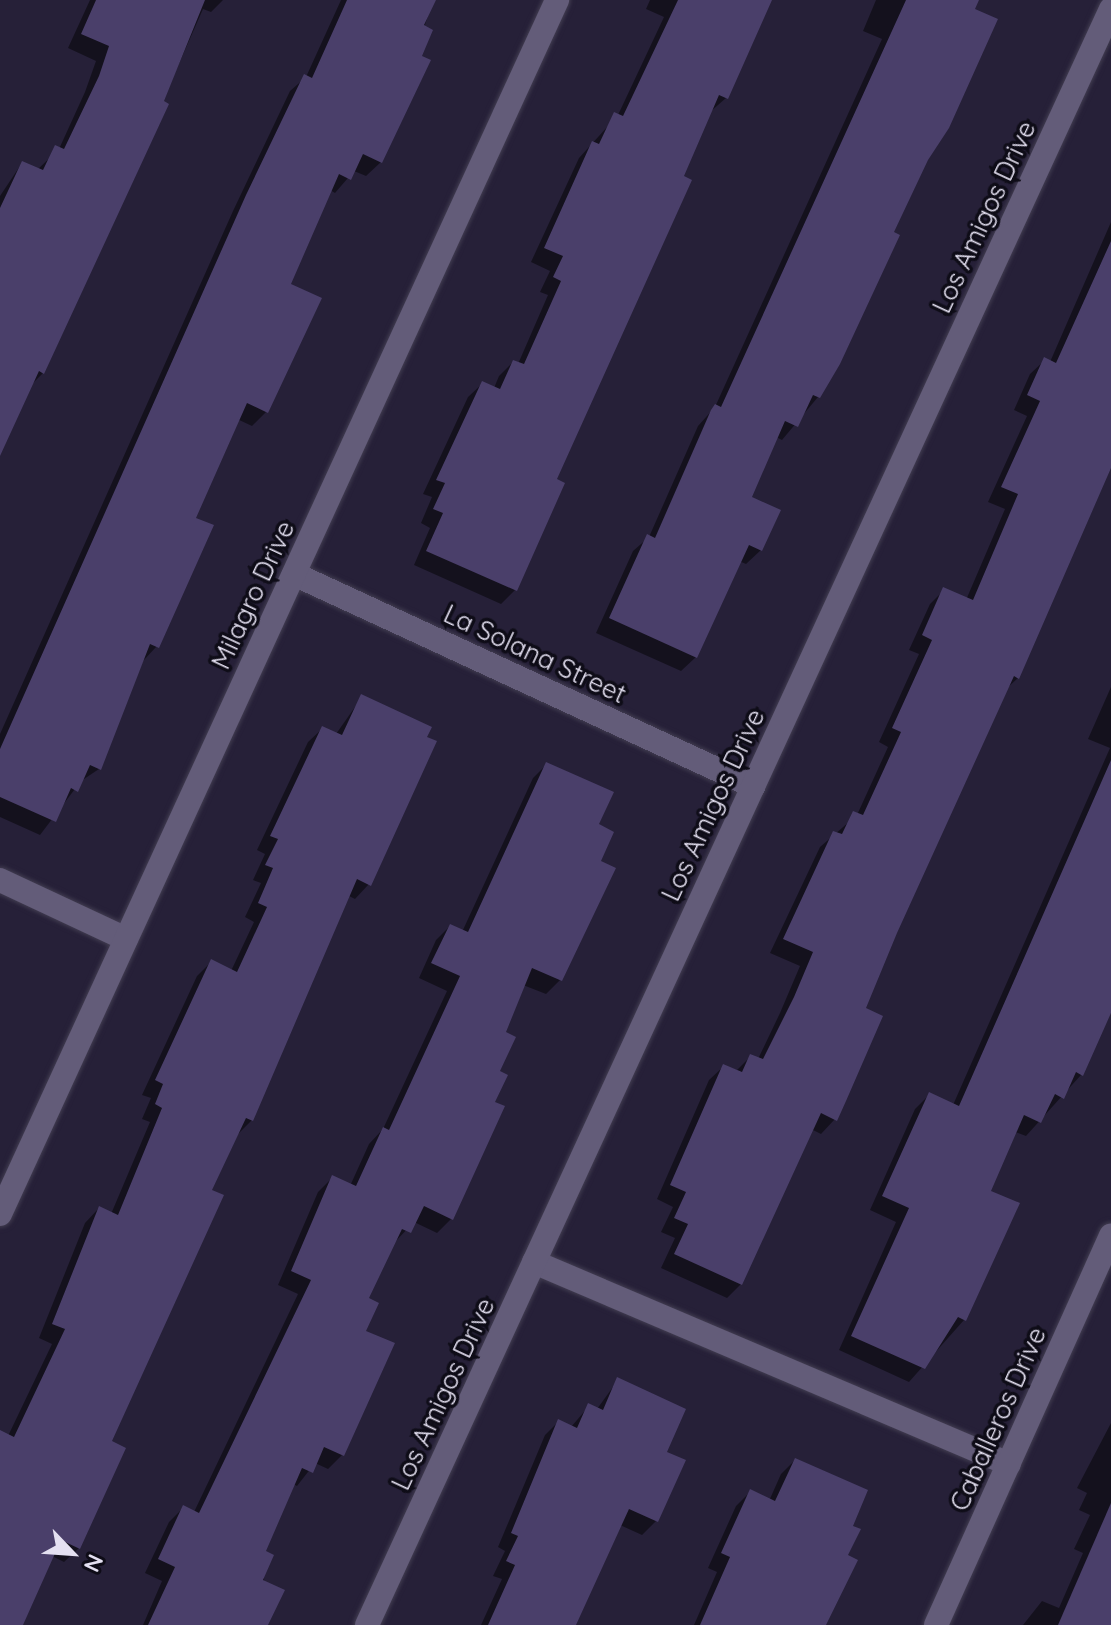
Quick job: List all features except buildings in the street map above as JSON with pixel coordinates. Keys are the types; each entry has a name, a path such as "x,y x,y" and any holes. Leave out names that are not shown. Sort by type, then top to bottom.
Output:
{"street":[{"name":"Milagro Drive","path":"0,1214 557,0"},
{"name":"Los Amigos Drive","path":"367,1625 1111,9"},
{"name":"La Solana Street","path":"294,574 753,786"},
{"path":"0,880 126,939"},
{"name":"Caballeros Drive","path":"936,1625 1111,1235"},
{"path":"534,1262 1009,1464"}]}
